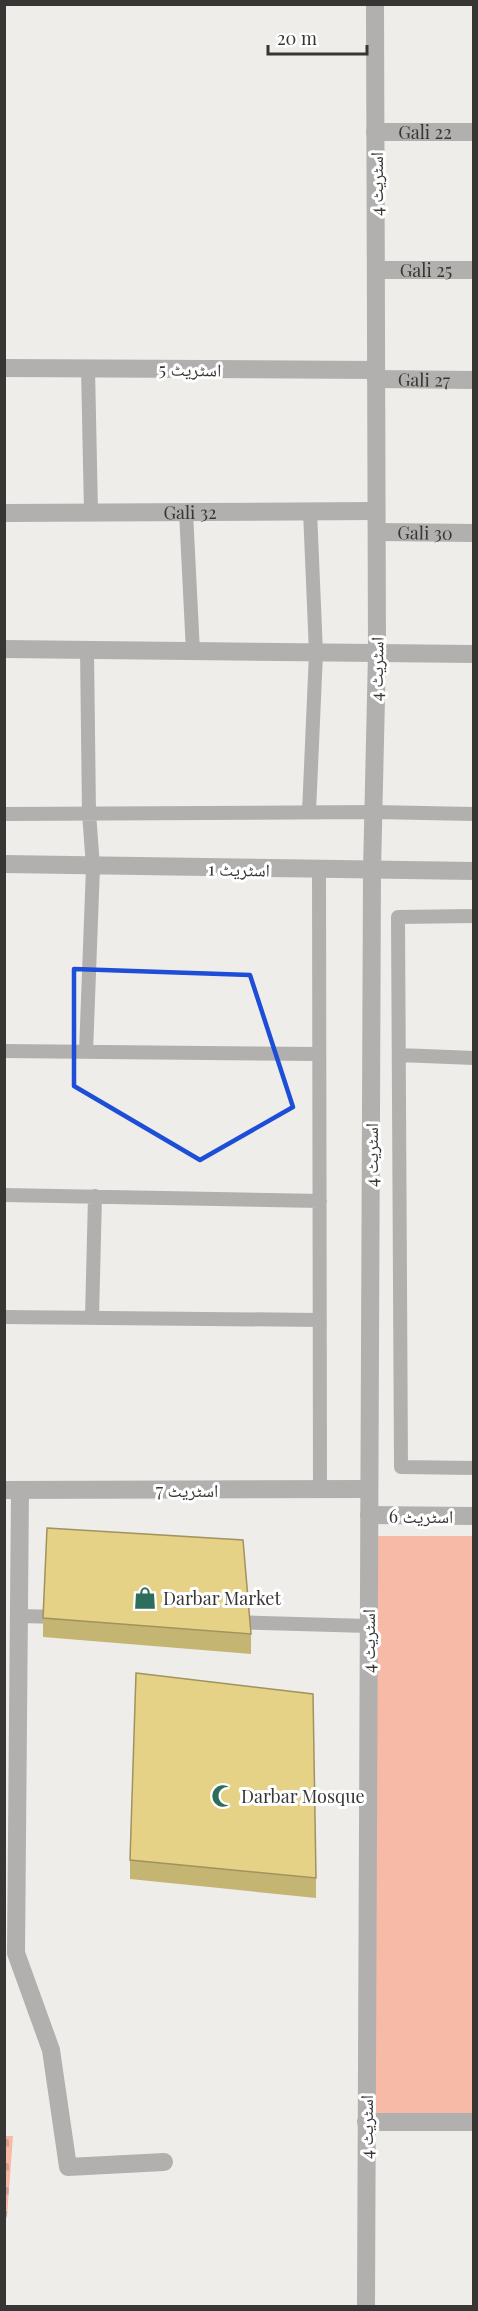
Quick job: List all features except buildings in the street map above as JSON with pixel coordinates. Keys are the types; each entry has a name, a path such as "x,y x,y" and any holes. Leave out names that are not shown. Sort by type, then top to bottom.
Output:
{"street":[{"name":"اسٹریٹ 4","path":"366,2307 372,871 377,654 375,4"},
{"name":"Gali 22","path":"375,132 474,132"},
{"name":"Gali 25","path":"376,270 474,270"},
{"name":"اسٹریٹ 5","path":"4,368 376,375"},
{"name":"Gali 27","path":"376,375 474,380"},
{"name":"Gali 32","path":"4,513 375,511"},
{"name":"Gali 30","path":"376,532 474,533"},
{"path":"4,649 474,654"},
{"name":"اسٹریٹ 1","path":"4,864 474,871"},
{"name":"اسٹریٹ 7","path":"12,1490 369,1489"},
{"path":"12,1490 19,1616 16,1953 51,2050 68,2167 164,2162"},
{"name":"اسٹریٹ 6","path":"369,1515 474,1516"},
{"path":"366,2122 474,2122"}],"lane":[{"path":"88,368 91,512"},
{"path":"309,812 316,653 310,511"},
{"path":"186,512 193,652"},
{"path":"86,1052 93,867 89,813 87,650"},
{"path":"4,814 309,812 474,814"},
{"path":"319,870 320,1490"},
{"path":"474,916 398,917 400,1467 474,1468"},
{"path":"4,1051 319,1054"},
{"path":"399,1055 474,1058"},
{"path":"4,1195 320,1201"},
{"path":"92,1318 95,1196"},
{"path":"4,1317 320,1320"},
{"path":"19,1616 77,1617"},
{"path":"217,1622 368,1626"}],"highlighted area":[{"path":"74,969 250,975 293,1107 200,1160 74,1086"}],"green space":[{"path":"377,1536 473,1536 473,2122 366,2122"},
{"path":"5,2136 13,2136 5,2220"}],"place":[{"name":"Darbar Market","path":"145,1598"},
{"name":"Darbar Mosque","path":"223,1796"}]}
